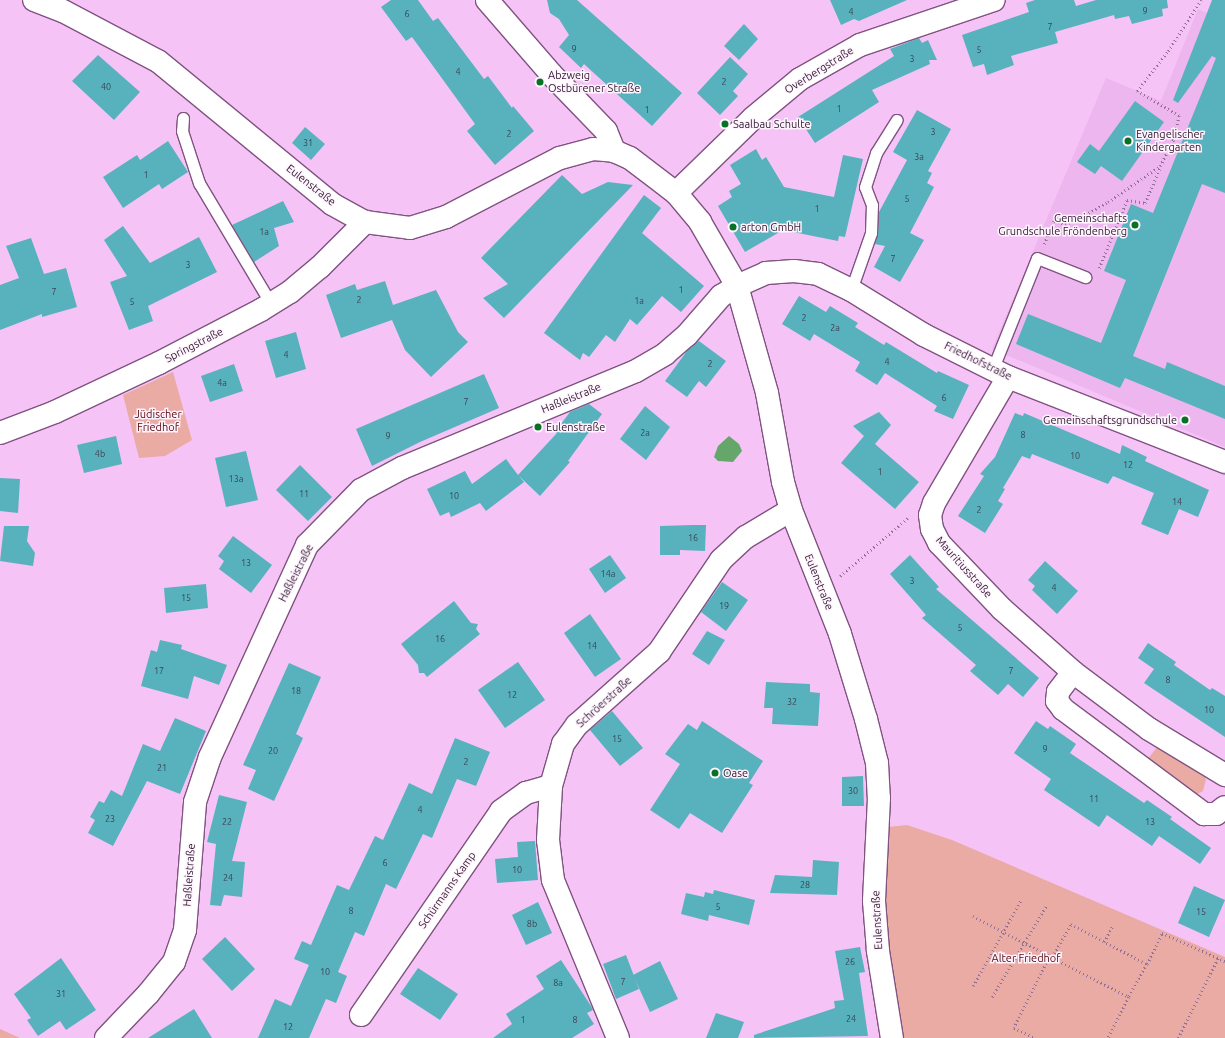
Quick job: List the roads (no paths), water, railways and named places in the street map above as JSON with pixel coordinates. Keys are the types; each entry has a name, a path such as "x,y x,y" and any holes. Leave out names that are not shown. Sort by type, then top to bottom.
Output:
{"street":[{"name":"Eulenstraße","path":"34,0 63,11 158,61 332,204 365,222 410,228 426,224 446,217 560,158 593,149 614,151 645,166 676,193 704,227 737,286 768,393 783,482 791,510 840,634 877,763 879,828 874,901 878,951 892,1038"},
{"path":"487,0 550,74 606,132 614,151"},
{"name":"Overbergstraße","path":"676,193 763,109 800,79 860,44 994,0"},
{"name":"Springstraße","path":"0,433 55,412 159,363 270,304 320,267 365,222"},
{"name":"Friedhofstraße","path":"737,286 766,273 794,271 818,274 851,290 924,335 1001,372 1225,462"},
{"name":"Haßleistraße","path":"106,1038 148,994 174,962 185,930 195,802 210,757 308,545 361,490 395,472 636,372 664,354 687,335 721,296 737,286"},
{"name":"Mauritiusstraße","path":"1001,372 934,503 930,515 932,529 939,543 1002,609 1074,672 1149,729 1225,775"},
{"name":"Schröerstraße","path":"618,1038 553,880 548,840 551,786 563,744 577,725 659,652 722,560 746,537 791,510"},
{"path":"1074,672 1058,692 1057,701 1063,709 1204,814 1216,814 1225,807"},
{"name":"Schürmanns Kamp","path":"361,1015 501,811 526,793 551,786"}],"lane":[{"path":"183,118 182,131 199,183 270,304"},
{"path":"851,290 870,233 872,205 865,187 876,153 897,120"},
{"path":"1001,372 1037,258 1085,277"}],"place":[{"name":"Abzweig Ostbürener Straße","path":"540,82"},
{"name":"Saalbau Schulte","path":"725,124"},
{"name":"Evangelischer Kindergarten","path":"1128,141"},
{"name":"Gemeinschafts Grundschule Fröndenberg","path":"1135,225"},
{"name":"arton GmbH","path":"733,227"},
{"name":"Gemeinschaftsgrundschule","path":"1185,420"},
{"name":"Eulenstraße","path":"538,427"},
{"name":"Oase","path":"715,773"}],"park label":[{"name":"Jüdischer Friedhof","path":"158,421"},
{"name":"Alter Friedhof","path":"1026,958"}]}
